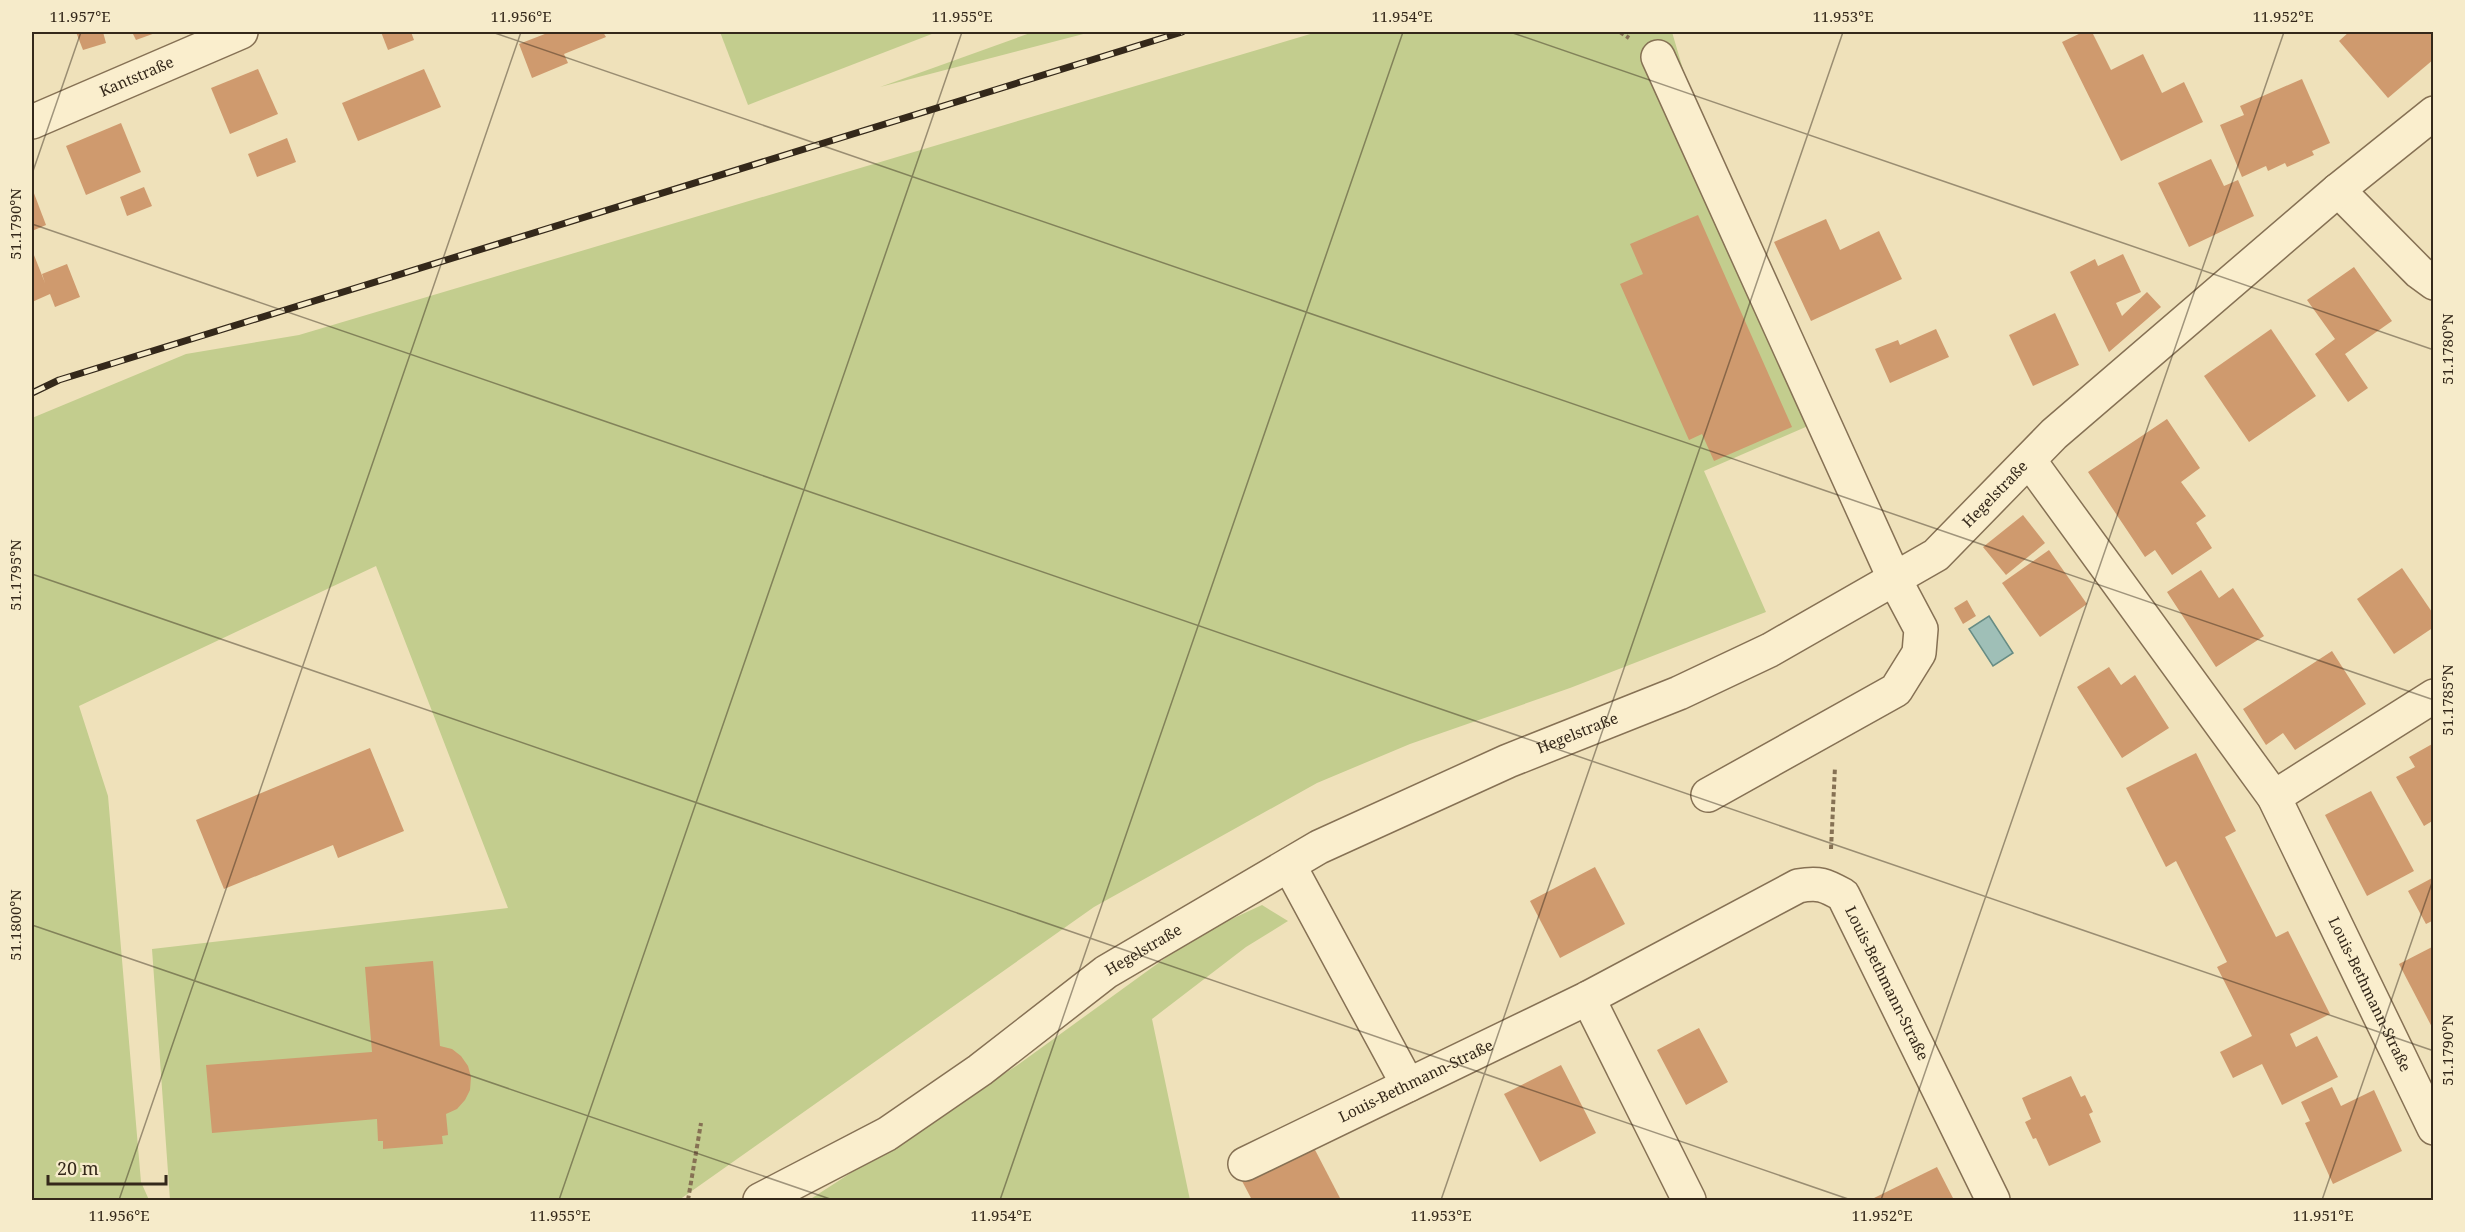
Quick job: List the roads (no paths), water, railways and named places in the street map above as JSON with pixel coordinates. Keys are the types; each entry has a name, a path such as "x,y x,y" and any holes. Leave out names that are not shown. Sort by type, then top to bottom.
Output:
{"street":[{"name":"Kantstraße","path":"32,122 241,32"},
{"path":"1658,57 1895,580 1921,629 1919,653 1896,690 1708,795"},
{"name":"Hegelstraße","path":"760,1200 887,1134 980,1070 1106,972 1319,847 1508,761 1679,693 1770,650 1936,555 2054,434 2338,190 2433,113"},
{"path":"2338,190 2419,272 2433,283"},
{"name":"Louis-Bethmann-Straße","path":"2029,460 2274,797 2433,1128"},
{"path":"2274,797 2433,696"},
{"path":"1288,865 1408,1085"},
{"name":"Louis-Bethmann-Straße","path":"1245,1164 1588,998 1798,886 1814,883 1827,886 1843,895 1994,1200"},
{"path":"1588,998 1689,1200"}],"water":[{"path":"1989,616 2013,653 1993,666 1969,629"}],"railway":[{"path":"32,393 59,380 1182,32"}]}
